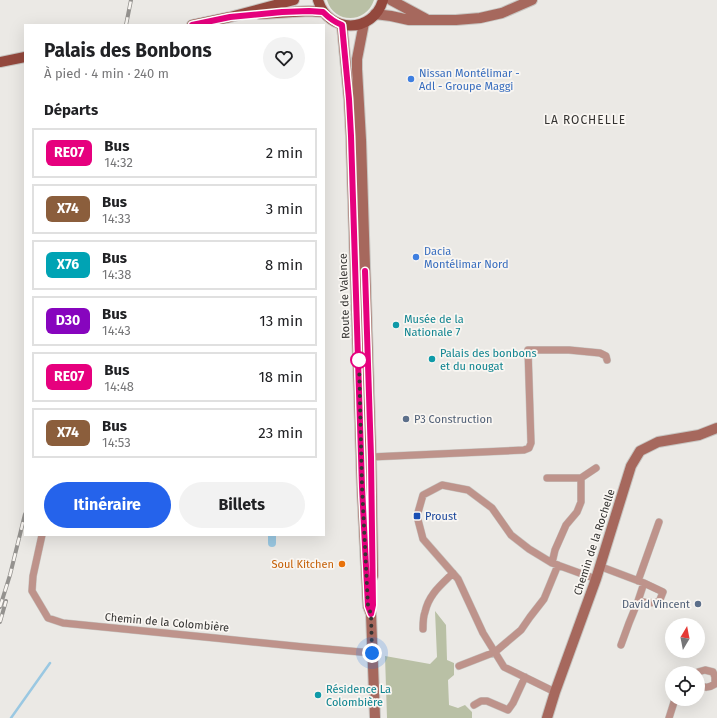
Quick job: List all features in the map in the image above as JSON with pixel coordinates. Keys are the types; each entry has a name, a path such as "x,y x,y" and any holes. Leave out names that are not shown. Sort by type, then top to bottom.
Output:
{"main road":[{"path":"318,0 323,12 329,18 342,25 353,26 370,20 376,14 383,0"},
{"path":"391,0 428,20"},
{"path":"376,14 410,20 456,20 480,18 502,13 532,0"},
{"path":"197,24 290,1"},
{"path":"230,17 282,12 323,12"},
{"name":"Route de Valence","path":"364,23 357,59 357,69 361,140 371,457 373,605 371,614 374,718"},
{"name":"Route de Valence","path":"342,25 351,136 362,487 368,606 371,614"},
{"path":"0,62 24,57"},
{"name":"Chemin de la Rochelle","path":"547,718 600,566 631,466 640,451 658,442 699,435 717,428"}],"street":[{"path":"371,457 524,450 529,448 531,442 528,350 569,350 600,353 606,356 606,360"},
{"path":"547,478 581,478 596,468"},
{"path":"459,666 495,652 521,630 544,599 555,564 555,550 566,525 577,512 581,502 581,478"},
{"path":"555,692 504,667 483,633 458,579 423,539 417,516 423,495 442,485 468,490 492,508 511,535 530,549 555,564 596,578"},
{"path":"621,645 628,623 638,601 641,582 659,522"},
{"name":"Chemin de la Colombière","path":"42,536 33,576 32,591 48,618 63,623 372,653"},
{"path":"600,566 663,592 659,602 648,603 638,601"},
{"path":"423,629 424,612 430,598 437,588 453,573"},
{"path":"705,670 712,672 716,678 715,684 710,688 705,688"},
{"path":"474,705 481,701 487,701 508,710 513,703 525,677"},
{"path":"669,718 673,706"}],"green space":[{"path":"327,0 374,0 370,8 364,14 350,18 336,14"},
{"path":"435,611 446,625 447,660 454,663 454,675 448,680 449,705 458,708 465,705 472,712 472,718 387,718 385,656 430,664 437,657"}],"waterway":[{"path":"272,536 272,543"},
{"path":"11,718 50,663"}],"railway":[{"path":"126,24 131,0"},
{"path":"0,607 10,575 24,518"},
{"path":"0,622 6,601"}],"bus line":[{"name":"RE07","path":"197,24 230,17 309,11 323,12 329,18 342,25 351,136 362,487 368,606 371,614 373,605 371,457 365,271"}],"place":[{"name":"Nissan Montélimar - Adl - Groupe Maggi","path":"411,79"},
{"name":"Dacia Montélimar Nord","path":"416,257"},
{"name":"Musée de la Nationale 7","path":"396,325"},
{"name":"Palais des bonbons et du nougat","path":"432,359"},
{"name":"P3 Construction","path":"406,419"},
{"name":"Proust","path":"417,516"},
{"name":"Soul Kitchen","path":"342,564"},
{"name":"David Vincent","path":"698,604"},
{"name":"Résidence La Colombière","path":"318,695"}],"district":[{"name":"LA ROCHELLE","path":"585,120"}],"route":[{"path":"359,360 362,487 368,606 371,614 372,653"}]}
